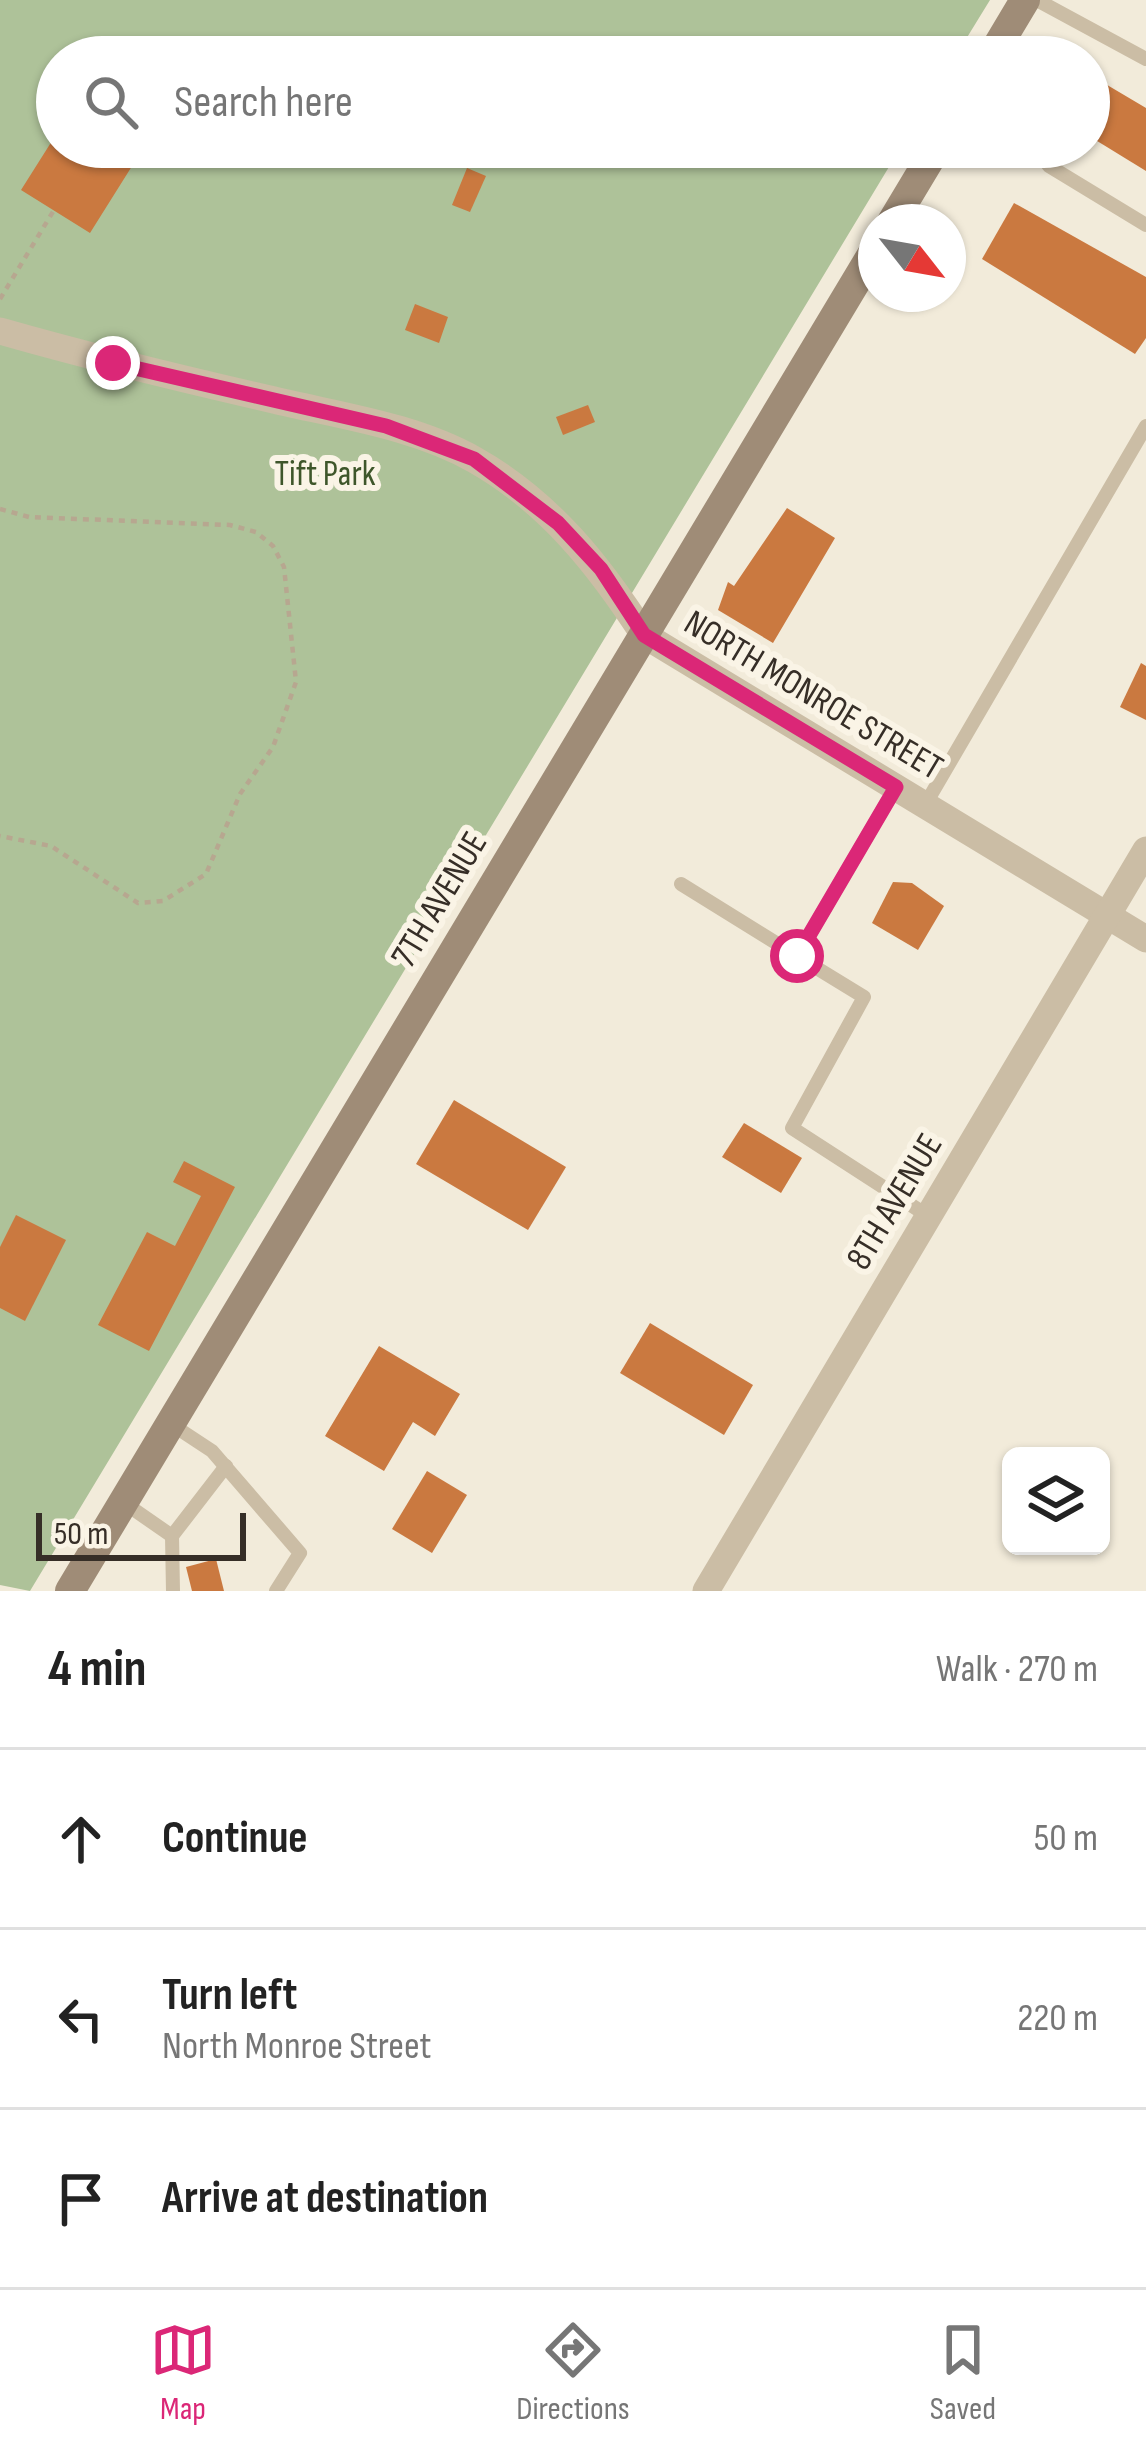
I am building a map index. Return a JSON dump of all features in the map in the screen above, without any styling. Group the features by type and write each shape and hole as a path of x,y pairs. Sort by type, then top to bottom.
{"street":[{"path":"1004,36 1025,0"},
{"path":"903,204 924,168"},
{"name":"7TH AVENUE","path":"70,1591 858,278"},
{"name":"NORTH MONROE STREET","path":"0,331 113,363 386,426 474,459 558,523 601,569 644,635 1146,939"},
{"name":"8TH AVENUE","path":"706,1591 1146,850"}],"lane":[{"path":"1036,0 1103,36"},
{"path":"1110,40 1146,59"},
{"path":"1052,168 1146,225"},
{"path":"924,805 1146,426"},
{"path":"797,956 896,787"},
{"path":"681,884 864,997 792,1127 928,1216"},
{"path":"171,1424 226,1466 300,1553 276,1591"},
{"path":"172,1591 172,1536 226,1466"},
{"path":"123,1502 172,1536"}],"path":[{"path":"0,298 54,210"},
{"path":"0,509 28,517 230,525 256,532 273,546 284,567 296,682 273,748 240,794 206,874 163,902 138,903 51,846 0,836"}],"green space":[{"name":"Tift Park","path":"0,0 990,0 968,36 36,36 36,168 888,168 867,204 858,204 858,218 30,1591 0,1585"}],"building":[{"path":"1110,87 1146,108 1146,171 1110,149"},
{"path":"36,166 131,168 90,233 21,190"},
{"path":"467,168 486,176 470,212 452,205"},
{"path":"1014,203 1146,277 1146,338 1135,354 982,259"},
{"path":"415,304 448,317 439,343 405,330"},
{"path":"588,405 595,422 563,435 556,417"},
{"path":"787,508 835,538 773,643 718,610 728,582 734,586"},
{"path":"1141,663 1146,666 1146,720 1120,707"},
{"path":"893,882 912,883 944,906 918,950 872,923"},
{"path":"454,1100 566,1167 528,1230 416,1164"},
{"path":"744,1123 802,1158 781,1193 722,1157"},
{"path":"184,1161 235,1187 149,1351 98,1325 147,1232 175,1246 201,1196 173,1182"},
{"path":"16,1215 66,1240 25,1321 0,1308 0,1247"},
{"path":"650,1323 753,1385 724,1435 620,1373"},
{"path":"379,1346 460,1394 435,1436 413,1422 384,1471 325,1436"},
{"path":"427,1471 467,1495 432,1553 392,1529"},
{"path":"216,1559 224,1591 192,1591 186,1567"}],"route":[{"path":"113,363 386,426 474,459 517,487 558,523 601,569 644,635 896,787 797,956"}]}
